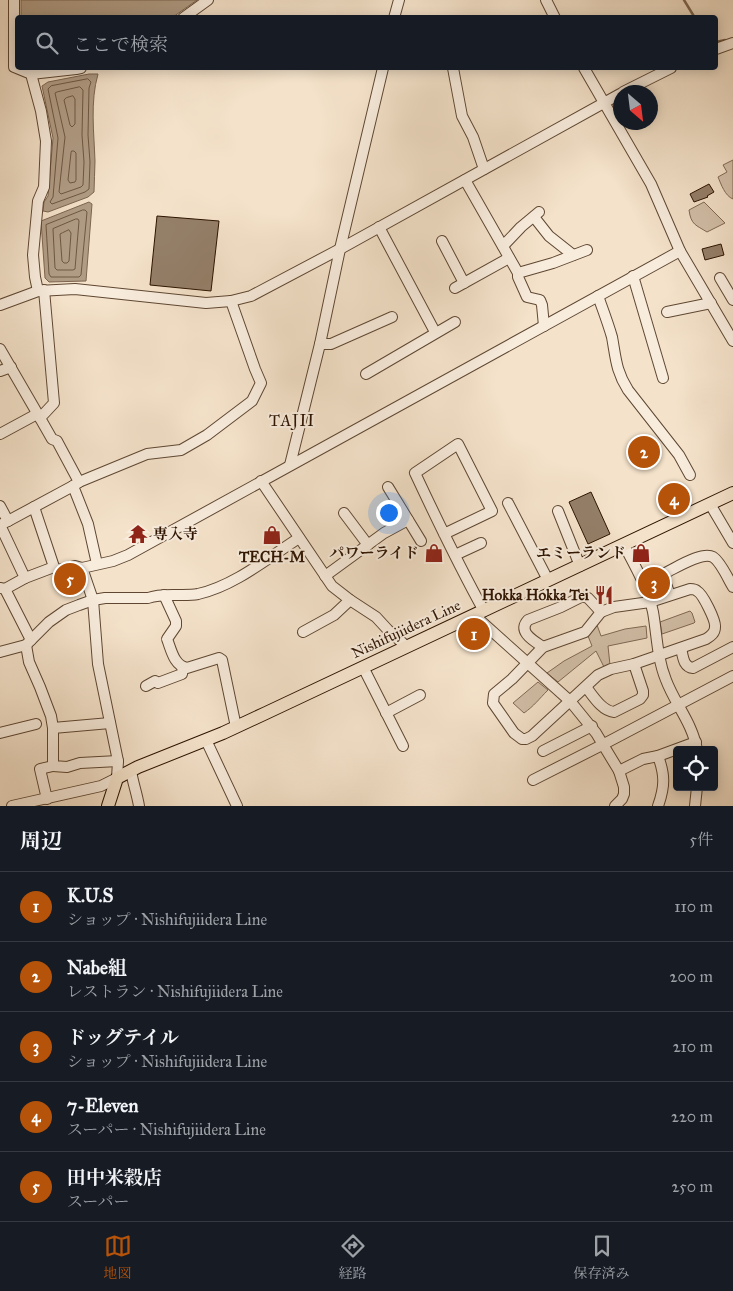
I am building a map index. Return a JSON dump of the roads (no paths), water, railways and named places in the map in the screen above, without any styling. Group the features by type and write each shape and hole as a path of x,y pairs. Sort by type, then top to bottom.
{"main road":[{"name":"Nishifujiidera Line","path":"118,778 138,766 236,727 733,494"},
{"path":"108,806 118,778"}],"street":[{"path":"14,0 15,67"},
{"path":"187,15 208,0"},
{"path":"395,15 399,0"},
{"path":"546,0 554,15"},
{"path":"718,48 733,43"},
{"path":"21,70 31,74 67,70"},
{"path":"290,464 320,344 340,249 383,70"},
{"path":"453,70 462,116 473,137 484,169"},
{"path":"585,70 669,214 680,251 733,341"},
{"path":"638,85 667,70"},
{"path":"0,434 39,416 54,404 41,290 35,277 33,255 38,200 44,187 46,141 42,111 31,74"},
{"path":"0,305 41,290 75,289 206,303 231,301 251,296 340,249 613,98"},
{"path":"465,180 518,273 527,297 540,300 544,326"},
{"path":"503,246 536,214 549,236 573,255"},
{"path":"379,227 435,332"},
{"path":"442,241 465,285 509,258"},
{"path":"518,273 553,263 587,250"},
{"path":"34,507 54,567 58,570 74,566 82,568 113,561 128,555 290,464 680,251"},
{"path":"633,276 662,378"},
{"path":"720,278 732,295"},
{"path":"598,296 612,338 620,379 679,455 690,475"},
{"path":"25,578 0,525 76,484 147,454 181,450 207,435 252,401 261,383 254,369 231,301"},
{"path":"667,312 711,303"},
{"path":"320,344 331,344 392,317"},
{"path":"366,374 455,322"},
{"path":"0,348 52,439 58,441 76,484 97,564"},
{"path":"0,371 11,367"},
{"path":"444,534 492,511 458,444 415,473 444,534 466,578 479,613 528,663 570,701 592,726 604,744 619,771 624,787 622,799 615,806"},
{"path":"261,481 332,586 376,617 406,646"},
{"path":"388,487 421,542"},
{"path":"508,503 548,580"},
{"path":"710,504 733,543"},
{"path":"0,506 8,520"},
{"path":"558,511 580,566"},
{"path":"344,513 368,544"},
{"path":"325,576 384,533 408,520"},
{"path":"0,652 28,642 48,622 66,610 93,600 196,594 213,589 239,577 299,538"},
{"path":"455,555 481,542"},
{"path":"624,545 647,592 653,612 660,664 666,681 691,730 696,746"},
{"path":"670,595 663,579 665,573 698,557 705,556 713,557 733,587"},
{"path":"53,766 53,728 51,716 29,662 28,642 3,588 54,567"},
{"path":"12,806 101,786 118,778 118,761 98,664 93,600 82,568"},
{"path":"690,588 696,589 701,594 716,623 713,633 706,639 634,664 608,670 598,675 532,736 522,739 514,733 493,703 494,694 512,679 543,647 584,632 601,612 650,602 690,588"},
{"path":"164,595 176,621 176,626 166,638 177,662 183,668"},
{"path":"543,647 525,632 525,623 528,620 555,610 581,597 588,598 601,612"},
{"path":"303,632 334,615 350,600"},
{"path":"681,648 686,665 689,668 693,668 733,647"},
{"path":"183,668 219,658 222,660 236,727"},
{"path":"586,687 604,708 614,712 640,699 643,695 634,664"},
{"path":"363,667 403,746"},
{"path":"146,686 155,681 158,683 182,674 183,668"},
{"path":"533,780 733,676"},
{"path":"386,713 420,695"},
{"path":"53,728 110,723"},
{"path":"0,733 36,724"},
{"path":"542,751 592,726"},
{"path":"206,740 237,806"},
{"path":"619,771 643,759 673,752"},
{"path":"658,756 664,778 658,806"},
{"path":"47,799 40,769 53,766 67,767 80,763 118,761"},
{"path":"130,771 139,806"},
{"path":"695,806 697,791"}],"water":[{"path":"21,0 197,0 176,15 21,15"},
{"path":"98,74 93,106 94,192 88,197 48,212 43,211 44,202 48,196 53,138 42,86 48,82"},
{"path":"89,202 92,204 86,281 49,282 45,278 41,221"}],"waterway":[{"path":"684,0 693,15"},
{"path":"718,42 725,40"}],"place":[{"name":"Nabe組","path":"644,452"},
{"name":"7-Eleven","path":"674,499"},
{"name":"専入寺","path":"138,534"},
{"name":"TECH-M","path":"272,535"},
{"name":"パワーライド","path":"434,553"},
{"name":"エミーランド","path":"641,553"},
{"name":"田中米穀店","path":"70,579"},
{"name":"ドッグテイル","path":"654,583"},
{"name":"Hokka Hokka Tei","path":"604,595"},
{"name":"K.U.S","path":"474,634"}],"district":[{"name":"TAJII","path":"292,420"}]}
